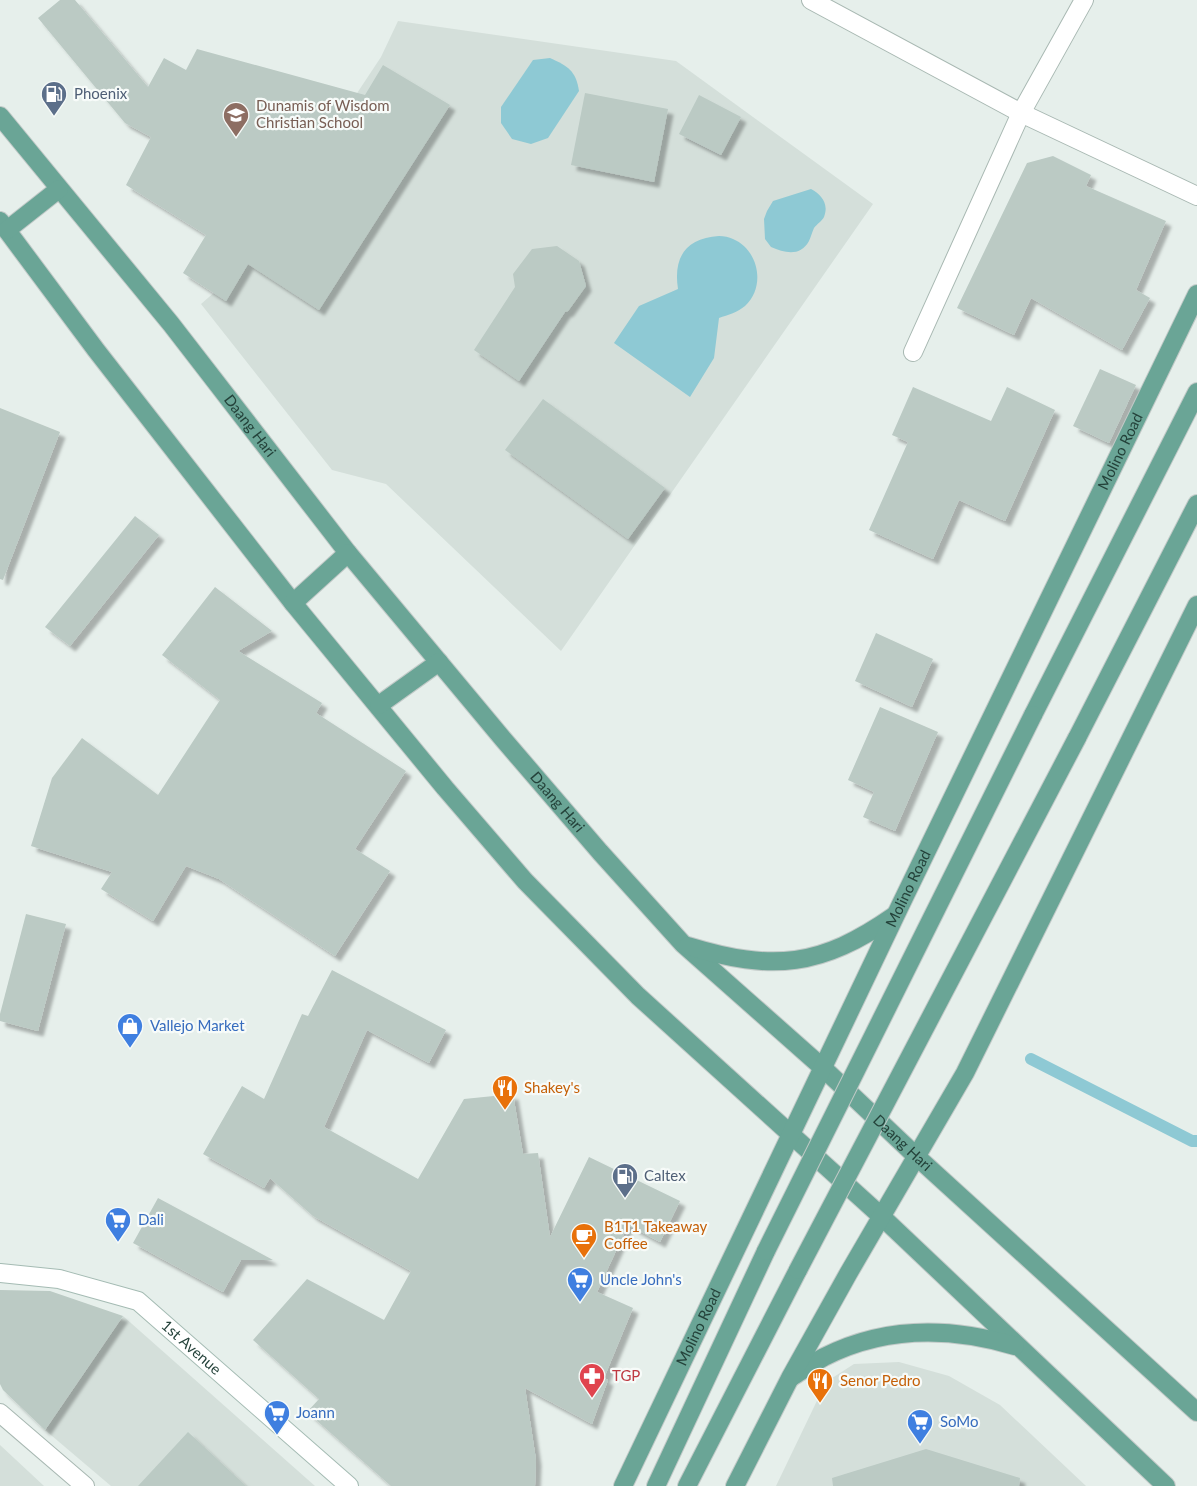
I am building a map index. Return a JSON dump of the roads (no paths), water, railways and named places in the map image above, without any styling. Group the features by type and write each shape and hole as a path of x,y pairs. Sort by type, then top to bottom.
{"main road":[{"name":"Daang Hari","path":"0,116 171,324 348,553 585,835 683,944 823,1068 917,1157 1197,1412"},
{"path":"59,189 3,226 96,350 293,603 445,788 525,881 638,996 882,1216 1166,1486"},
{"name":"Molino Road","path":"623,1486 854,1001 1197,294"},
{"name":"Molino Road","path":"657,1486 771,1240 1197,392"},
{"path":"687,1486 1197,504"},
{"path":"293,603 348,553"},
{"path":"735,1486 790,1378 971,1062 1197,605"},
{"path":"379,705 439,662"},
{"path":"683,944 736,959 761,962 786,961 833,951 853,943 896,915"},
{"path":"790,1378 825,1357 864,1342 905,1333 946,1332 983,1337 1019,1348"}],"street":[{"path":"811,0 1022,113 1197,196"},
{"path":"913,352 1022,113 1084,0"},
{"name":"1st Avenue","path":"0,1273 59,1279 138,1301 349,1486"},
{"path":"0,1413 85,1486"}],"water":[{"path":"550,58 570,70 576,79 579,91 548,138 531,144 512,139 501,123 501,107 533,60"},
{"path":"811,189 821,197 826,208 824,217 814,228 809,241 797,252 787,252 771,247 765,239 764,219 773,201"},
{"path":"719,236 733,239 749,251 757,270 756,289 745,306 719,318 714,358 690,397 614,343 639,306 678,289 678,268 684,251 698,241"}],"waterway":[{"path":"1031,1059 1192,1141 1197,1141"}],"place":[{"name":"Phoenix","path":"54,117"},
{"name":"Dunamis of Wisdom Christian School","path":"236,138"},
{"name":"Vallejo Market","path":"130,1049"},
{"name":"Shakey's","path":"505,1111"},
{"name":"Caltex","path":"625,1199"},
{"name":"Dali","path":"118,1243"},
{"name":"B1T1 Takeaway Coffee","path":"584,1259"},
{"name":"Uncle John's","path":"580,1303"},
{"name":"TGP","path":"592,1399"},
{"name":"Senor Pedro","path":"820,1404"},
{"name":"Joann","path":"277,1436"},
{"name":"SoMo","path":"920,1445"}]}
